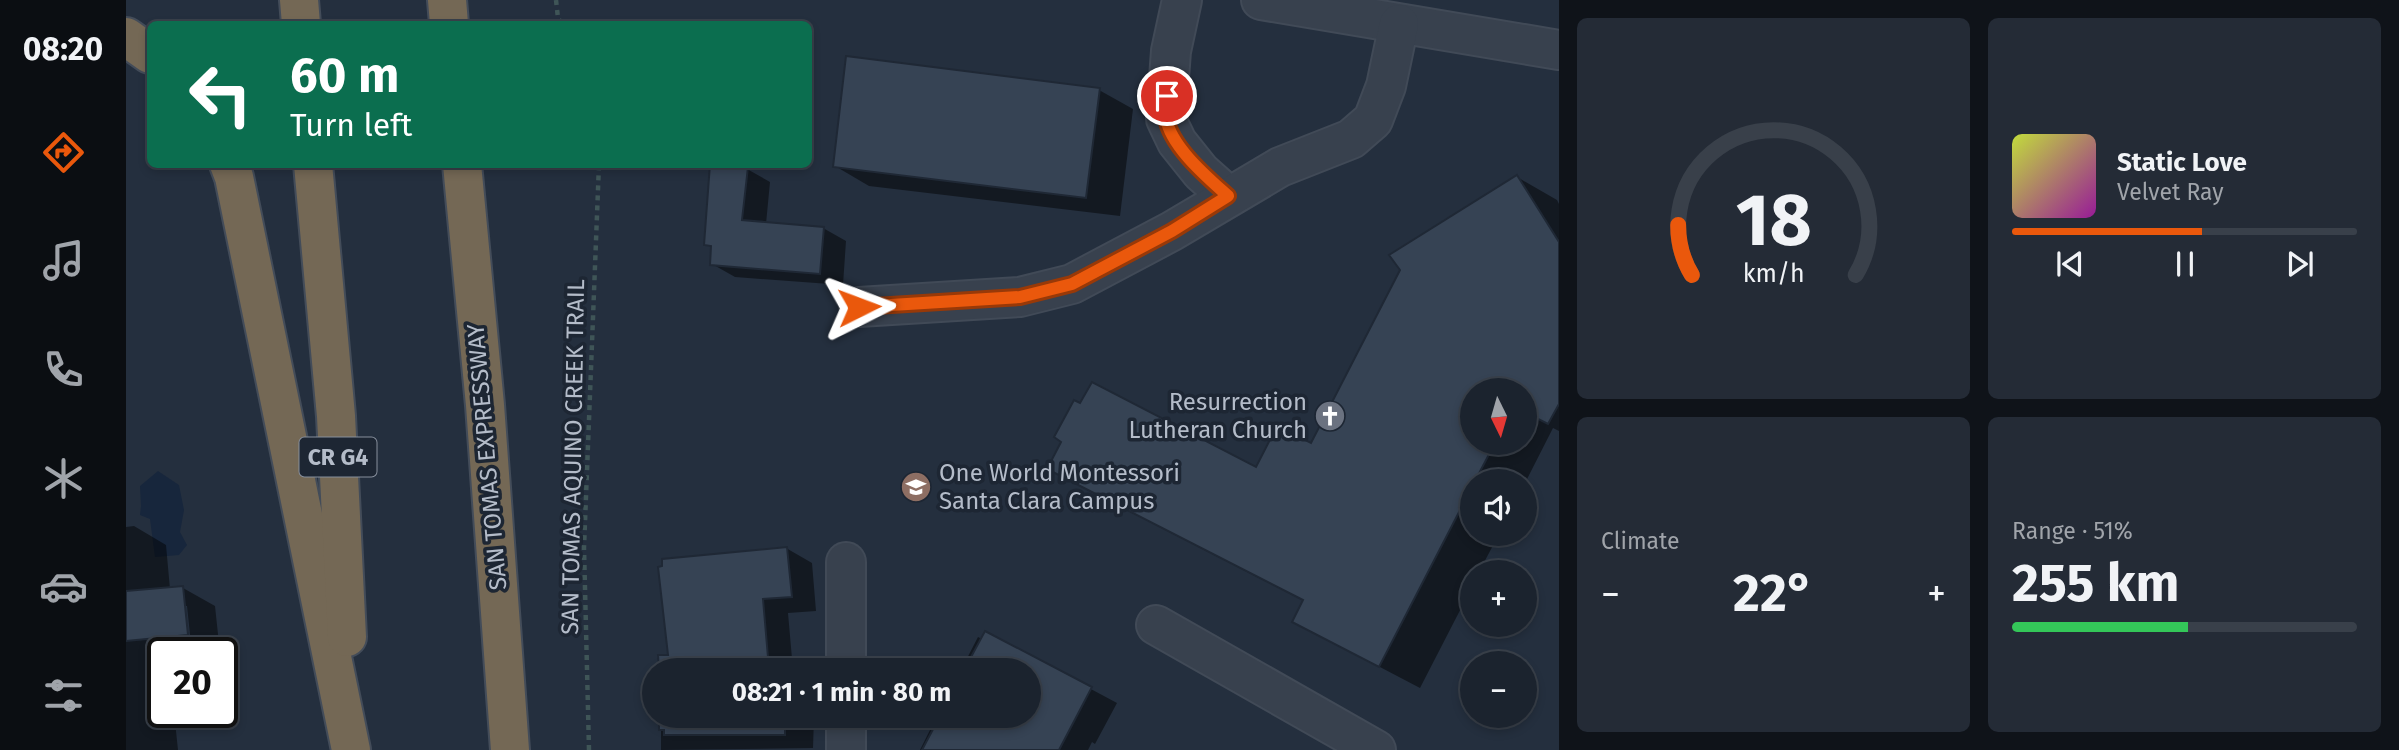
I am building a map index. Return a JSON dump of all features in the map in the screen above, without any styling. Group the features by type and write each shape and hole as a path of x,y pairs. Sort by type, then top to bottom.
{"highway":[{"path":"299,0 301,21"},
{"path":"447,0 449,21"},
{"path":"126,37 147,52"},
{"path":"231,168 352,750"},
{"name":"CR G4","path":"313,168 336,416 352,750"},
{"name":"SAN TOMAS EXPRESSWAY","path":"462,168 485,405 510,750"}],"street":[{"path":"1182,0 1171,51 1166,119 1177,142 1201,172 1228,196"},
{"path":"1261,0 1559,50"},
{"path":"859,307 1020,297 1072,284 1172,231 1280,167 1352,139 1373,120 1386,86 1399,24"},
{"path":"846,562 846,658"},
{"path":"1156,625 1376,750"},
{"path":"846,728 846,750"}],"path":[{"path":"556,0 560,21"},
{"name":"SAN TOMAS AQUINO CREEK TRAIL","path":"589,750 584,548 599,168"}],"water":[{"path":"158,471 179,485 184,510 180,532 187,545 179,555 155,557 150,519 140,515 140,486"}],"building":[{"path":"846,56 1100,88 1086,198 833,167"},
{"path":"710,168 748,168 742,220 824,227 820,274 710,265 711,246 704,245"},
{"path":"1517,175 1559,242 1559,404 1548,424 1537,418 1537,378 1460,378 1460,455 1489,455 1481,469 1460,469 1460,510 1379,667 1292,622 1303,600 1047,469 1061,442 1054,437 1074,400 1080,403 1092,382 1256,467 1277,426 1311,443 1400,270 1389,255"},
{"path":"787,547 792,597 763,599 768,658 658,658 658,655 668,655 658,567 662,566 662,559"},
{"path":"183,586 188,635 126,641 126,591"},
{"path":"985,631 1037,658 970,658"},
{"path":"1041,660 1092,687 1059,750 922,750 934,728 1041,728"},
{"path":"785,728 785,735 664,735 664,730 659,730"}],"place":[{"name":"Resurrection Lutheran Church","path":"1330,416"},
{"name":"One World Montessori Santa Clara Campus","path":"916,487"}],"route":[{"path":"859,307 1020,297 1072,284 1172,231 1228,196 1201,172 1177,142 1166,119 1167,96"}]}
